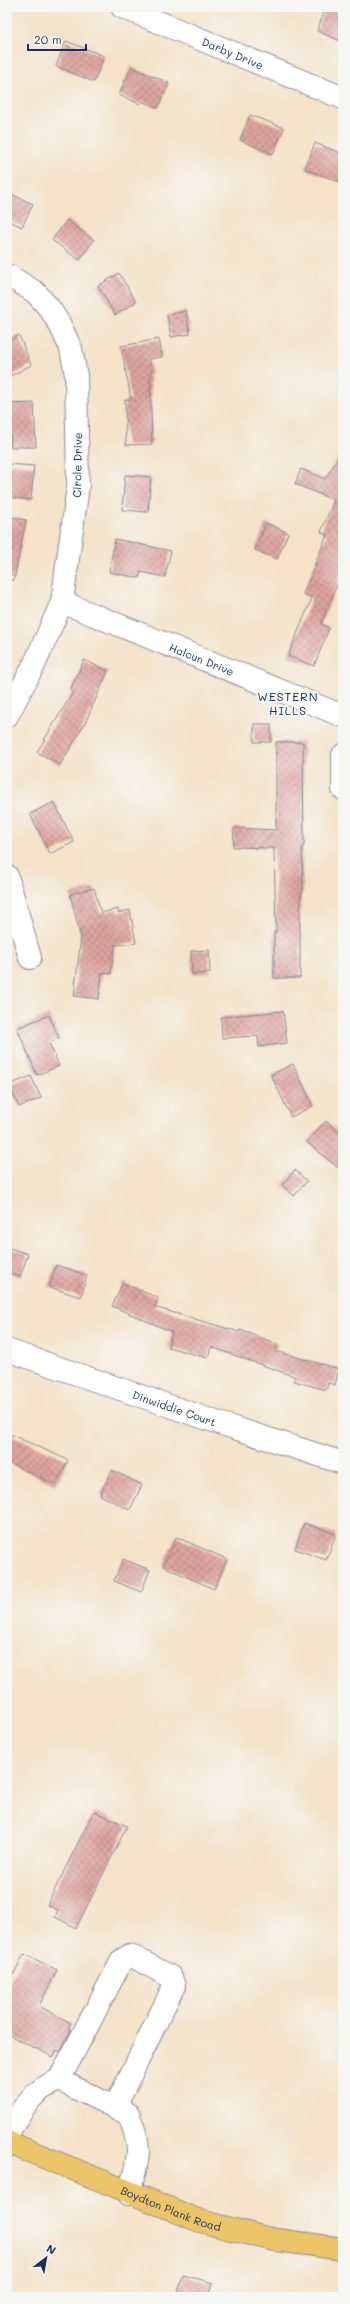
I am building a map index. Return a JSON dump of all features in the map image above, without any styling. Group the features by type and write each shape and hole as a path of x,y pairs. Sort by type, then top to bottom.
{"main road":[{"name":"Boydton Plank Road","path":"7,2142 129,2194 200,2221 270,2239 343,2250"}],"street":[{"name":"Darby Drive","path":"122,7 343,98"},
{"name":"Circle Drive","path":"7,275 35,292 50,309 60,325 71,349 76,375 78,486 62,602 34,665 7,716"},
{"name":"Halcun Drive","path":"62,602 343,716"},
{"path":"343,755 343,789"},
{"path":"7,876 30,958"},
{"name":"Dinwiddie Court","path":"7,1350 219,1423 343,1463"},
{"path":"7,2134 29,2098 46,2085 59,2080 122,1960 130,1955 171,1977 174,1986 114,2107"},
{"path":"59,2080 128,2114 138,2135 139,2156 129,2194"}],"building":[{"path":"326,7 343,13 343,42 317,31"},
{"path":"66,41 104,56 94,82 56,66"},
{"path":"131,67 169,83 158,108 141,101 140,104 119,95"},
{"path":"250,115 284,128 273,154 240,140"},
{"path":"315,143 343,154 343,183 305,169"},
{"path":"7,192 33,204 22,227 7,220"},
{"path":"67,220 94,240 79,260 52,240"},
{"path":"119,273 136,302 115,315 98,286"},
{"path":"186,311 190,334 171,337 167,315"},
{"path":"19,335 31,365 7,378 7,342"},
{"path":"159,339 162,357 149,359 152,374 150,375 152,444 126,445 125,400 131,399 121,346"},
{"path":"34,403 36,447 10,447 11,436 8,436 7,404"},
{"path":"343,450 343,570 321,624 329,628 314,666 288,656 312,598 303,594 327,535 321,532 334,500 295,484 301,469 325,479"},
{"path":"8,464 34,466 31,500 7,497"},
{"path":"125,475 151,477 148,512 122,510"},
{"path":"7,516 26,520 14,580 7,580"},
{"path":"266,523 288,533 277,559 255,550"},
{"path":"115,539 171,551 165,577 141,572 139,578 109,572"},
{"path":"84,660 108,671 85,723 60,765 37,752 73,692 70,691"},
{"path":"254,724 271,724 271,742 254,742"},
{"path":"276,742 303,742 304,846 302,847 303,893 301,893 300,914 300,978 274,978 274,932 276,932 274,848 233,847 234,828 276,830"},
{"path":"54,802 74,842 50,854 30,814"},
{"path":"94,888 101,913 118,909 118,913 130,910 136,943 115,945 111,974 102,973 99,999 74,996 81,937 70,894"},
{"path":"209,950 210,973 192,974 191,951"},
{"path":"283,1011 287,1043 259,1047 258,1036 222,1038 221,1017"},
{"path":"49,1015 59,1038 49,1043 59,1066 37,1075 17,1028"},
{"path":"293,1064 313,1106 291,1117 271,1075"},
{"path":"31,1076 41,1098 19,1107 9,1085"},
{"path":"326,1121 343,1136 343,1172 307,1142"},
{"path":"295,1170 307,1181 294,1196 282,1185"},
{"path":"7,1247 28,1254 20,1277 7,1272"},
{"path":"56,1265 87,1275 81,1297 49,1287"},
{"path":"123,1283 158,1298 154,1307 239,1332 240,1330 278,1344 275,1351 339,1369 335,1385 328,1383 326,1390 294,1381 296,1377 211,1347 208,1358 168,1347 172,1332 112,1306"},
{"path":"7,1433 68,1460 56,1485 7,1462"},
{"path":"112,1470 142,1485 130,1510 100,1495"},
{"path":"304,1523 336,1534 326,1560 295,1549"},
{"path":"176,1537 227,1559 214,1589 163,1566"},
{"path":"123,1559 150,1570 141,1592 114,1581"},
{"path":"94,1811 127,1826 76,1928 55,1917 58,1910 47,1905"},
{"path":"24,1954 57,1970 39,2006 71,2023 68,2029 71,2030 60,2052 57,2050 53,2057 7,2034 7,1987"},
{"path":"183,2275 213,2283 209,2297 183,2297 183,2294 178,2293"}],"district":[{"name":"WESTERN HILLS","path":"288,703"}]}
